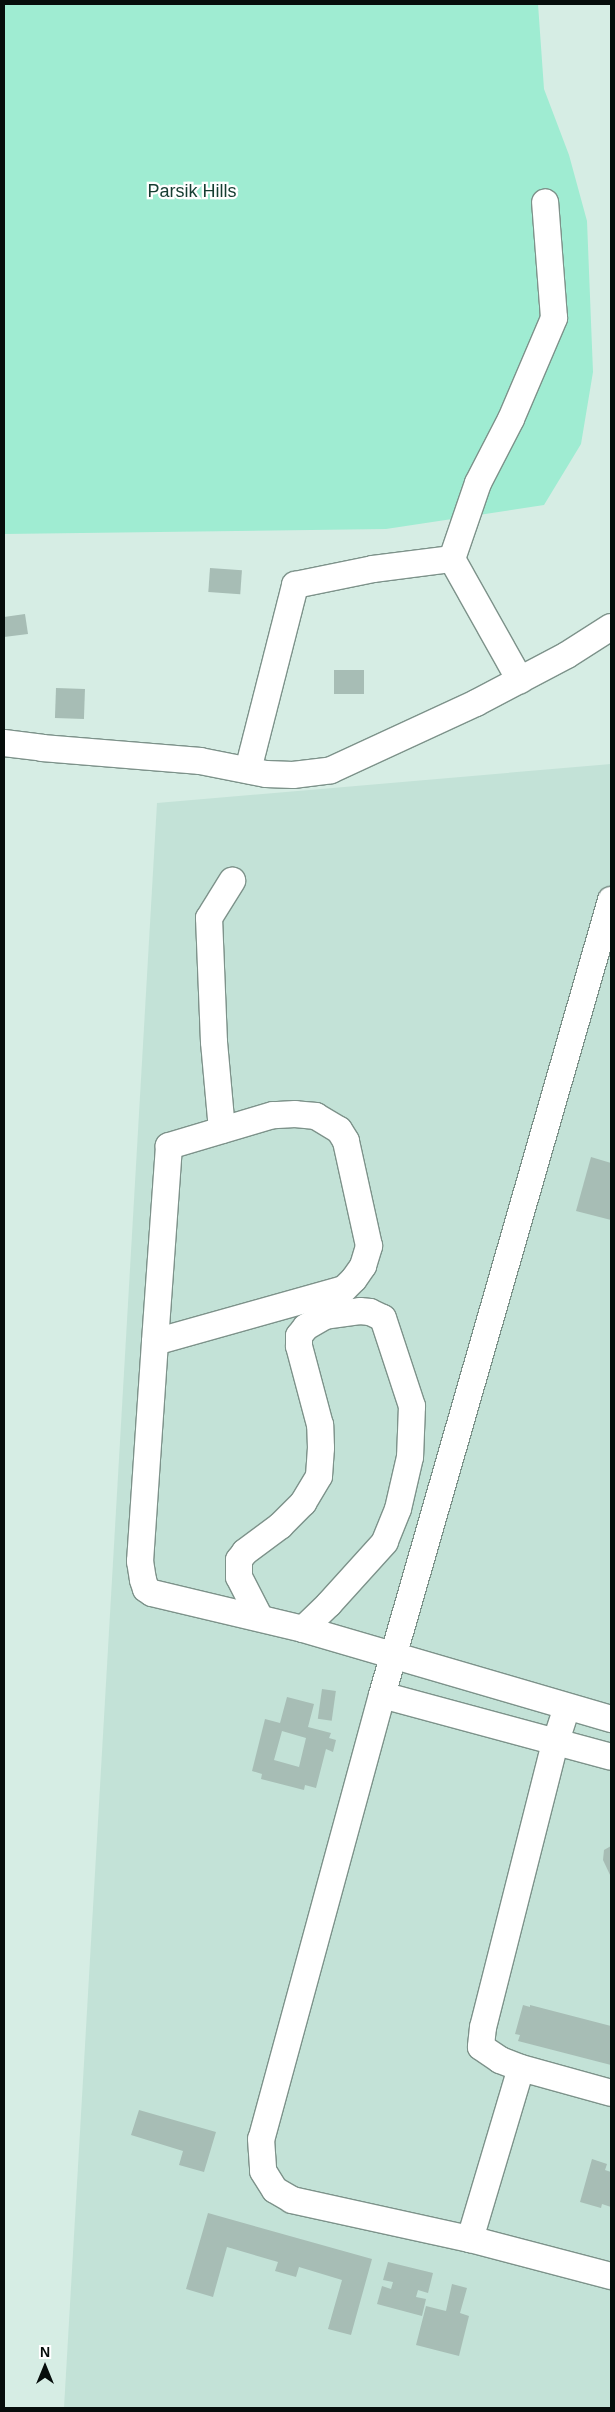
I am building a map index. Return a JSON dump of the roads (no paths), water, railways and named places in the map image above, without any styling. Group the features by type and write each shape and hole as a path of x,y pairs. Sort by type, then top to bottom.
{"street":[{"path":"520,680 452,559 478,483 511,419 554,318 544,202"},
{"path":"248,770 295,585 373,568 452,559"},
{"path":"4,742 42,748 200,761 266,774 294,775 330,770 476,703 567,655 611,627"},
{"path":"222,1130 214,1042 209,918 232,881"},
{"path":"611,900 382,1695 261,2139 263,2171 275,2190 292,2200 470,2240 611,2276"},
{"path":"155,1342 344,1289 354,1279 365,1260 369,1246 346,1140 339,1130 316,1116 295,1114 273,1115 168,1146 140,1561 142,1580 146,1589 152,1593 303,1629 611,1719"},
{"path":"260,1618 240,1577 239,1560 245,1552 280,1526 303,1503 319,1476 322,1448 320,1424 299,1346 299,1336 306,1327 325,1316 360,1311 370,1312 383,1318 412,1406 410,1457 398,1509 385,1542 329,1604 303,1629"},
{"path":"382,1695 611,1757"},
{"path":"567,1707 555,1743 482,2033 481,2047 487,2052 521,2068 611,2093"},
{"path":"470,2240 521,2068"}],"park label":[{"name":"Parsik Hills","path":"192,191"}]}
